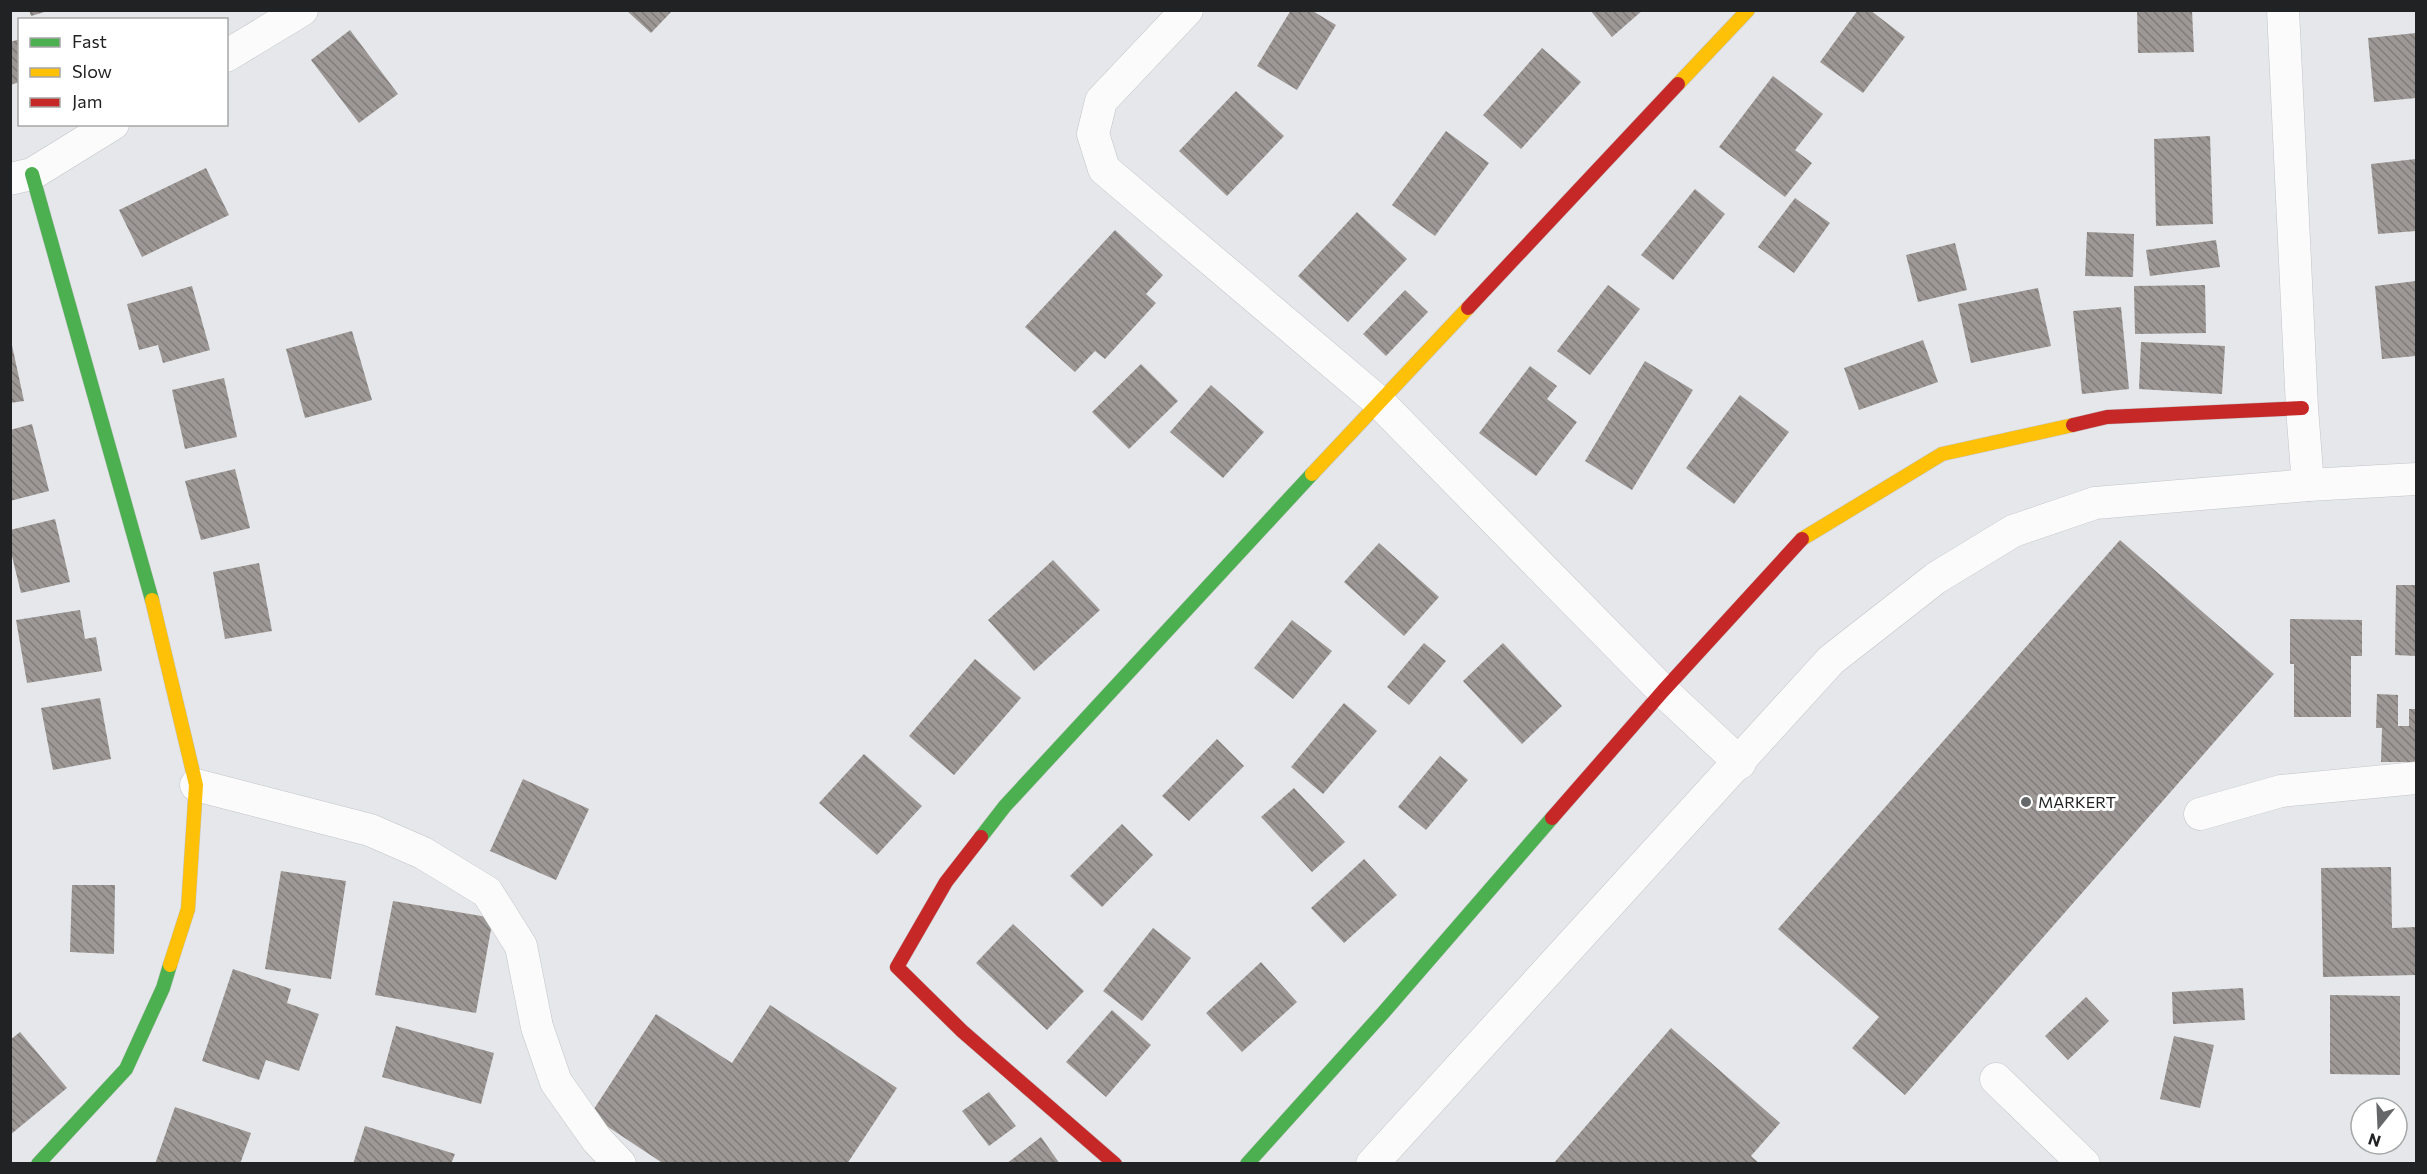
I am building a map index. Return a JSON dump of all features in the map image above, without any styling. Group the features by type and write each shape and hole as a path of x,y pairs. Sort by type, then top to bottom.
{"street":[{"path":"228,55 302,10"},
{"path":"1187,10 1101,100 1093,134 1104,169 1379,402 1663,691 1740,763"},
{"path":"1115,1164 962,1031 897,967 946,882 1005,806 1379,402 1748,10"},
{"path":"2283,10 2302,408 2308,485"},
{"path":"38,1164 126,1069 163,988 188,909 196,785 145,569 21,176 109,126"},
{"path":"1247,1164 1383,1013 1663,691 1802,539 1942,454 2107,417 2302,408"},
{"path":"1372,1164 1740,763 1831,660 1935,578 2013,531 2095,503 2308,485 2416,479"},
{"path":"2200,814 2281,791 2416,778"},
{"path":"196,785 370,830 423,853 487,892 521,946 537,1027 556,1082 597,1140 620,1164"},
{"path":"1996,1080 2084,1164"}],"building":[{"path":"29,10 48,10 48,11 31,16"},
{"path":"626,10 673,10 651,33"},
{"path":"1291,10 1311,10 1336,25 1297,90 1257,66"},
{"path":"1590,10 1643,10 1612,37"},
{"path":"1858,10 1870,10 1905,37 1863,93 1820,62"},
{"path":"2137,10 2192,10 2194,52 2138,53"},
{"path":"350,30 398,94 359,123 311,60"},
{"path":"2416,33 2416,98 2374,102 2368,38"},
{"path":"18,40 18,83 10,85 10,42"},
{"path":"1542,48 1581,82 1521,149 1483,115"},
{"path":"1773,76 1823,114 1795,150 1812,163 1785,197 1719,147"},
{"path":"1236,91 1284,136 1227,196 1179,151"},
{"path":"1446,131 1489,163 1435,236 1392,205"},
{"path":"2210,136 2213,224 2156,226 2154,139"},
{"path":"2416,159 2416,231 2378,234 2371,164"},
{"path":"206,168 229,215 142,257 119,210"},
{"path":"1695,189 1725,214 1673,280 1641,255"},
{"path":"1795,198 1830,223 1794,273 1758,247"},
{"path":"1357,212 1407,259 1348,322 1298,276"},
{"path":"1115,230 1163,275 1146,294 1156,303 1105,359 1095,351 1075,372 1025,327"},
{"path":"2087,232 2134,234 2133,277 2085,276"},
{"path":"2216,240 2220,267 2150,276 2146,250"},
{"path":"1955,243 1967,290 1918,302 1906,255"},
{"path":"2416,281 2416,356 2382,359 2375,286"},
{"path":"1608,285 1640,309 1590,375 1557,351"},
{"path":"2205,285 2206,333 2135,334 2134,286"},
{"path":"192,286 210,350 163,363 158,345 139,350 127,304"},
{"path":"2038,288 2051,346 1971,363 1958,304"},
{"path":"1405,290 1428,312 1386,356 1363,334"},
{"path":"2121,307 2129,389 2082,394 2073,311"},
{"path":"352,331 372,400 305,418 286,349"},
{"path":"10,336 24,401 10,403"},
{"path":"1923,340 1938,382 1859,410 1844,368"},
{"path":"2141,342 2225,346 2222,394 2139,389"},
{"path":"1645,361 1693,390 1632,490 1585,461"},
{"path":"1141,364 1178,401 1129,449 1092,412"},
{"path":"1530,366 1557,386 1547,399 1577,422 1536,476 1479,433"},
{"path":"224,378 237,437 185,449 172,390"},
{"path":"1211,385 1264,432 1223,478 1170,432"},
{"path":"1740,395 1789,432 1734,504 1686,468"},
{"path":"32,424 49,491 10,501 10,430"},
{"path":"235,469 250,528 201,540 185,481"},
{"path":"55,519 70,582 21,593 10,548 10,530"},
{"name":"MARKERT","path":"2120,540 2274,674 1905,1095 1852,1048 1879,1017 1778,929"},
{"path":"1379,543 1439,597 1404,636 1344,582"},
{"path":"1053,560 1100,610 1034,671 988,620"},
{"path":"259,563 272,631 225,639 213,572"},
{"path":"2396,585 2416,585 2416,656 2395,655"},
{"path":"80,610 85,639 96,637 102,671 27,683 16,620"},
{"path":"2290,619 2362,620 2362,656 2351,656 2351,717 2294,717 2294,664 2290,664"},
{"path":"1292,620 1332,651 1293,699 1254,668"},
{"path":"1424,643 1446,661 1409,705 1387,687"},
{"path":"1503,643 1562,706 1522,744 1463,681"},
{"path":"975,659 1021,698 954,775 909,736"},
{"path":"2377,694 2398,695 2398,726 2409,726 2409,709 2416,709 2416,762 2381,762 2382,728 2376,728"},
{"path":"100,698 111,759 53,770 41,708"},
{"path":"1344,703 1377,731 1323,794 1291,767"},
{"path":"1217,739 1244,766 1189,821 1162,796"},
{"path":"864,754 922,806 877,855 819,803"},
{"path":"1440,756 1468,780 1426,830 1398,807"},
{"path":"523,779 589,809 556,880 490,851"},
{"path":"1294,788 1345,842 1312,872 1261,817"},
{"path":"1122,824 1153,855 1102,907 1070,876"},
{"path":"1364,859 1397,895 1344,943 1311,908"},
{"path":"2391,867 2392,928 2416,927 2416,975 2323,977 2321,868"},
{"path":"281,871 346,881 331,979 265,969"},
{"path":"72,885 115,885 114,954 70,952"},
{"path":"393,901 493,918 476,1013 375,995"},
{"path":"1013,924 1084,991 1047,1030 976,963"},
{"path":"1153,928 1191,958 1142,1021 1103,991"},
{"path":"1261,962 1297,1002 1242,1052 1206,1013"},
{"path":"233,969 291,989 287,1003 319,1014 299,1071 266,1060 259,1080 202,1061"},
{"path":"2243,988 2245,1020 2173,1024 2172,992"},
{"path":"2330,995 2400,996 2400,1075 2330,1074"},
{"path":"2086,997 2109,1021 2068,1060 2045,1036"},
{"path":"770,1005 897,1088 847,1164 664,1164 590,1115 656,1014 732,1063"},
{"path":"1112,1010 1151,1045 1106,1097 1066,1062"},
{"path":"396,1026 494,1053 481,1104 382,1077"},
{"path":"1671,1028 1780,1123 1751,1156 1760,1164 1553,1164"},
{"path":"20,1032 67,1088 10,1135 10,1040"},
{"path":"2174,1036 2214,1045 2200,1108 2160,1099"},
{"path":"989,1092 1016,1126 989,1146 962,1111"},
{"path":"175,1107 251,1133 240,1164 155,1164"},
{"path":"365,1126 455,1154 451,1164 353,1164"},
{"path":"1041,1137 1060,1164 1006,1164"}],"traffic: fast":[{"path":"32,174 152,600"},
{"path":"981,837 1005,806 1312,474"},
{"path":"1247,1164 1383,1013 1552,818"},
{"path":"38,1164 126,1069 163,988 170,965"}],"traffic: slow":[{"path":"1678,84 1748,10"},
{"path":"1312,474 1468,308"},
{"path":"1802,539 1942,454 2073,425"},
{"path":"152,600 196,785 188,909 170,965"}],"traffic: jam":[{"path":"1468,308 1678,84"},
{"path":"2073,425 2107,417 2302,408"},
{"path":"1552,818 1663,691 1802,539"},
{"path":"981,837 946,882 897,967 962,1031 1115,1164"}],"place":[{"name":"MARKERT","path":"2026,802"}]}
